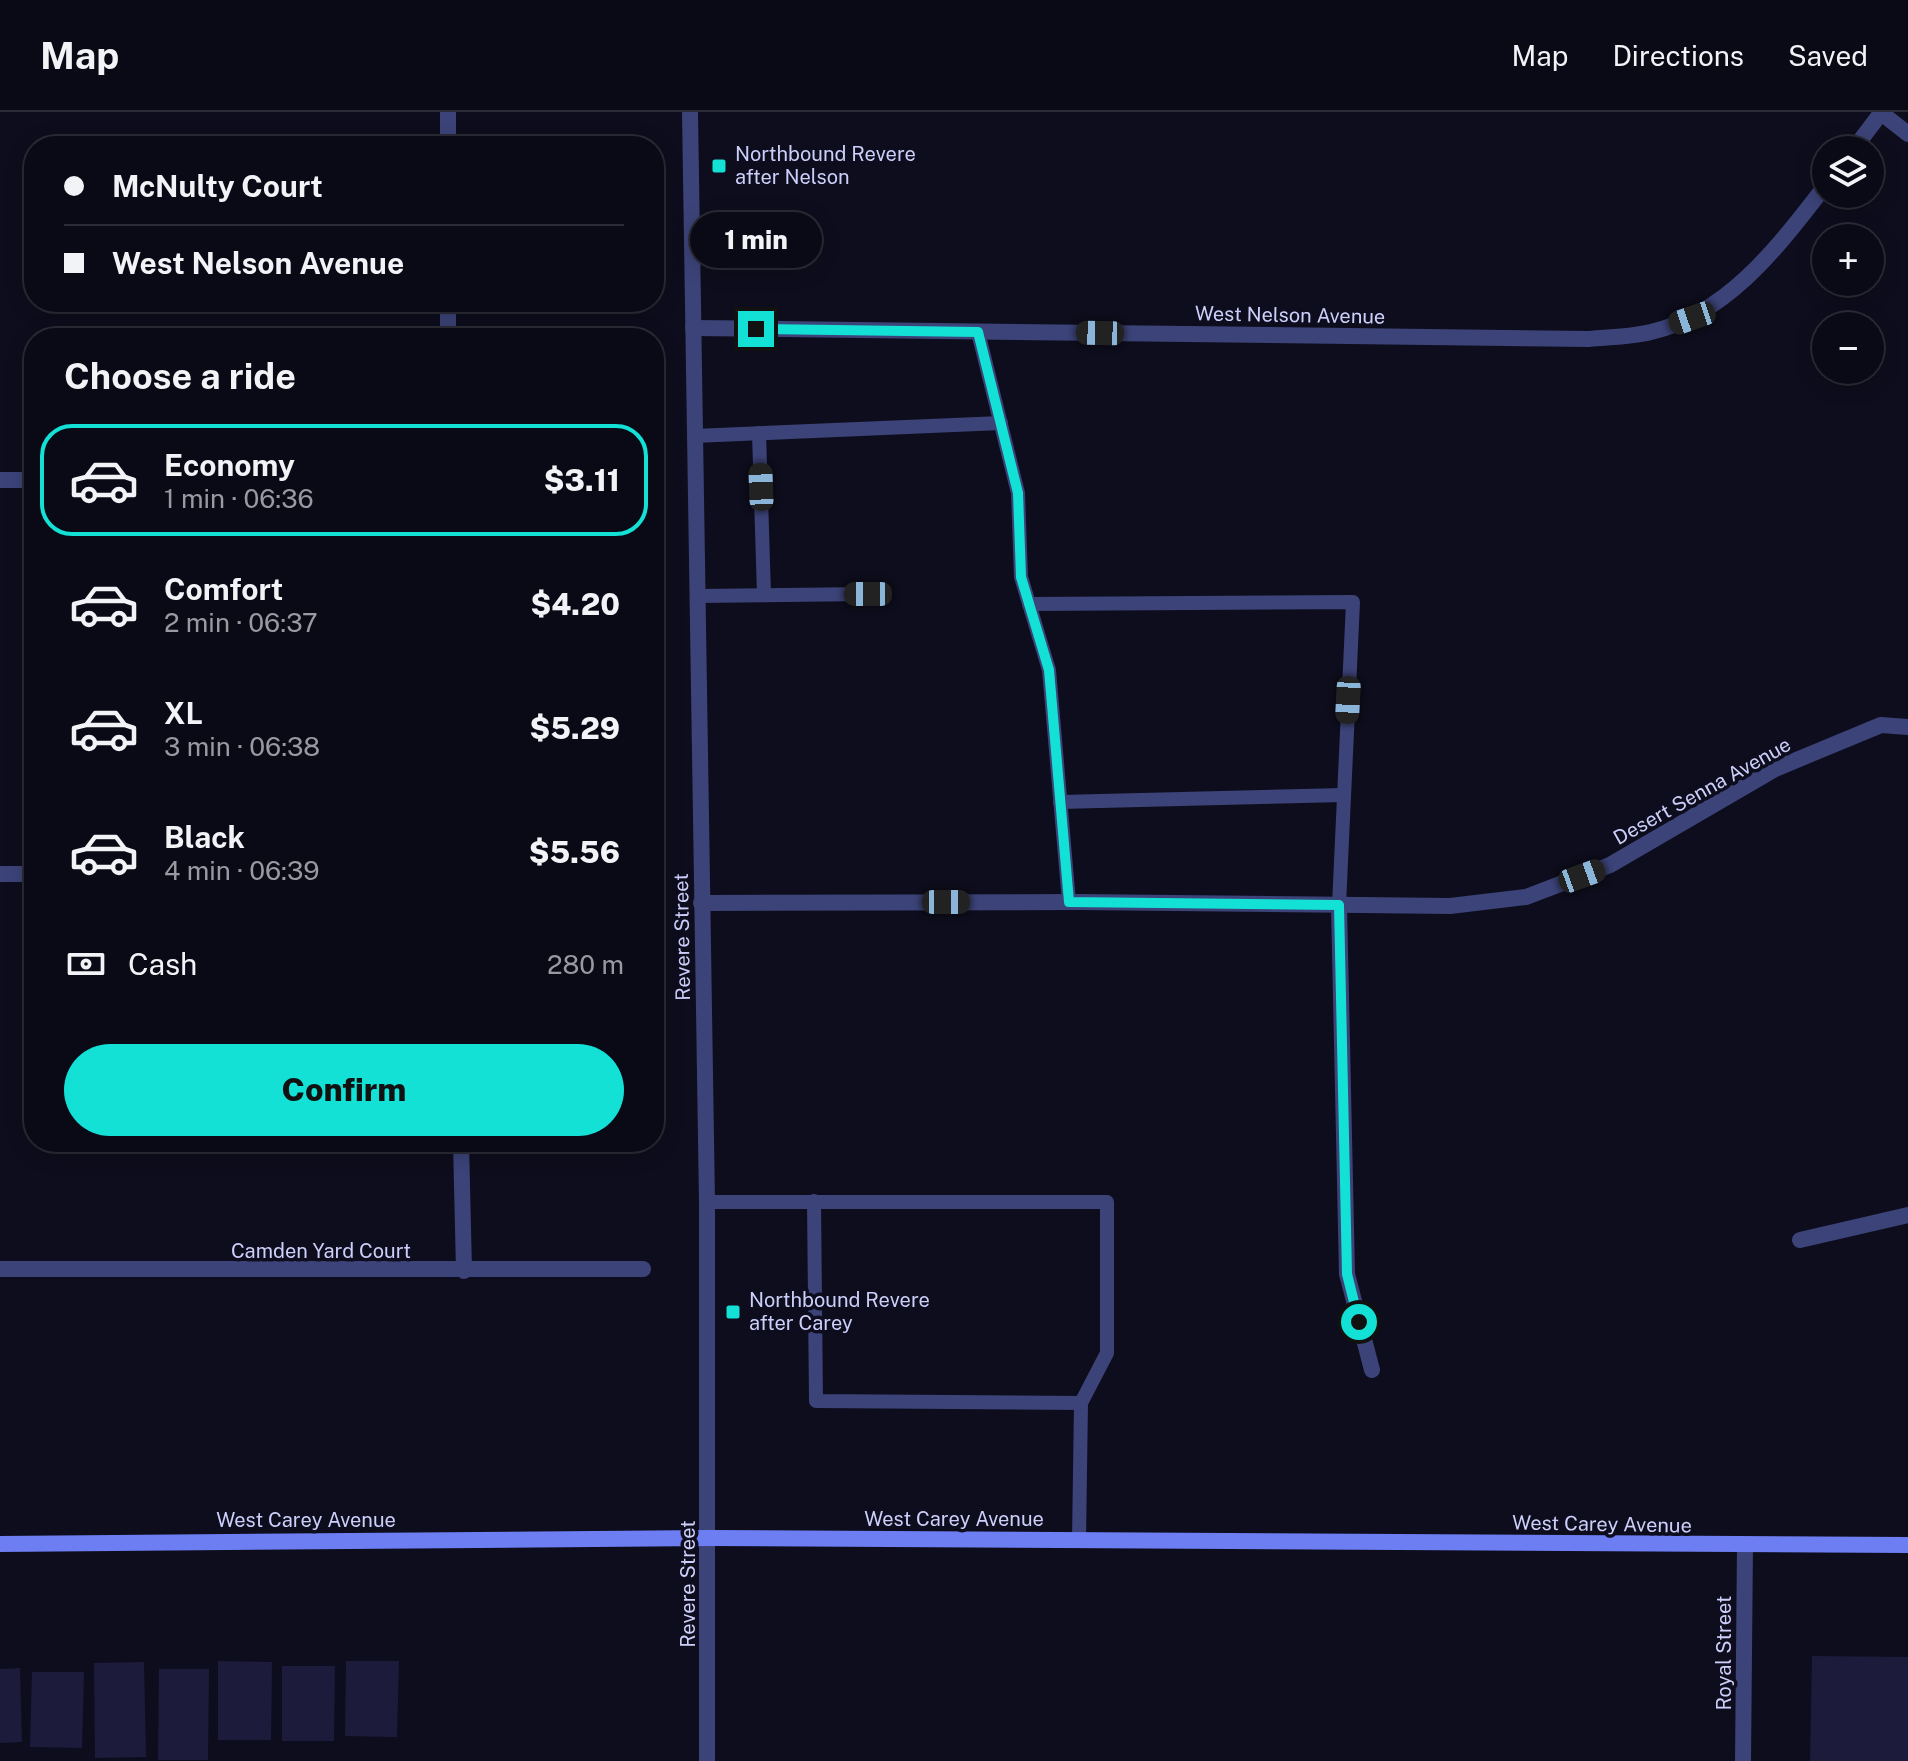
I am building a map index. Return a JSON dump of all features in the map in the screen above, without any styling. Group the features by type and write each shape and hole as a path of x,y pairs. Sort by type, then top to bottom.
{"main road":[{"name":"West Carey Avenue","path":"0,1544 709,1538 1908,1545"}],"street":[{"path":"448,112 448,136"},
{"name":"Revere Street","path":"690,112 707,1202 707,1761"},
{"path":"1863,136 1881,112 1908,134"},
{"name":"West Nelson Avenue","path":"693,328 1589,339 1650,332 1692,318 1767,262 1812,203"},
{"path":"0,480 24,480"},
{"name":"Desert Senna Avenue","path":"701,903 1069,902 1450,906 1526,897 1610,865 1775,769 1881,725 1908,727"},
{"path":"0,874 24,874"},
{"path":"1339,905 1347,1274 1372,1370"},
{"path":"461,1152 464,1271"},
{"path":"1800,1240 1908,1215"},
{"name":"Camden Yard Court","path":"0,1269 643,1269"},
{"name":"Royal Street","path":"1743,1761 1745,1545"}],"lane":[{"path":"978,332 1018,493 1021,577 1049,670 1069,902"},
{"path":"694,436 1001,423"},
{"path":"759,433 764,594"},
{"path":"697,596 868,594"},
{"path":"1029,604 1353,602 1339,905"},
{"path":"1060,802 1344,795"},
{"path":"814,1201 816,1401 1081,1403"},
{"path":"707,1202 1107,1202 1107,1353 1081,1403 1079,1540"}],"building":[{"path":"1812,1656 1908,1657 1908,1761 1810,1761"},
{"path":"218,1661 272,1662 271,1740 218,1740"},
{"path":"346,1661 399,1661 397,1737 345,1736"},
{"path":"144,1662 146,1757 95,1758 94,1663"},
{"path":"282,1666 335,1666 334,1741 282,1741"},
{"path":"20,1668 22,1742 0,1743 0,1669"},
{"path":"159,1669 209,1669 208,1760 158,1760"},
{"path":"32,1672 84,1672 82,1748 30,1747"}],"place":[{"name":"Northbound Revere after Nelson","path":"719,166"},
{"name":"Northbound Revere after Carey","path":"733,1312"}],"route":[{"path":"756,329 978,332 1018,493 1021,577 1049,670 1069,902 1339,905 1347,1274 1359,1322"}]}
